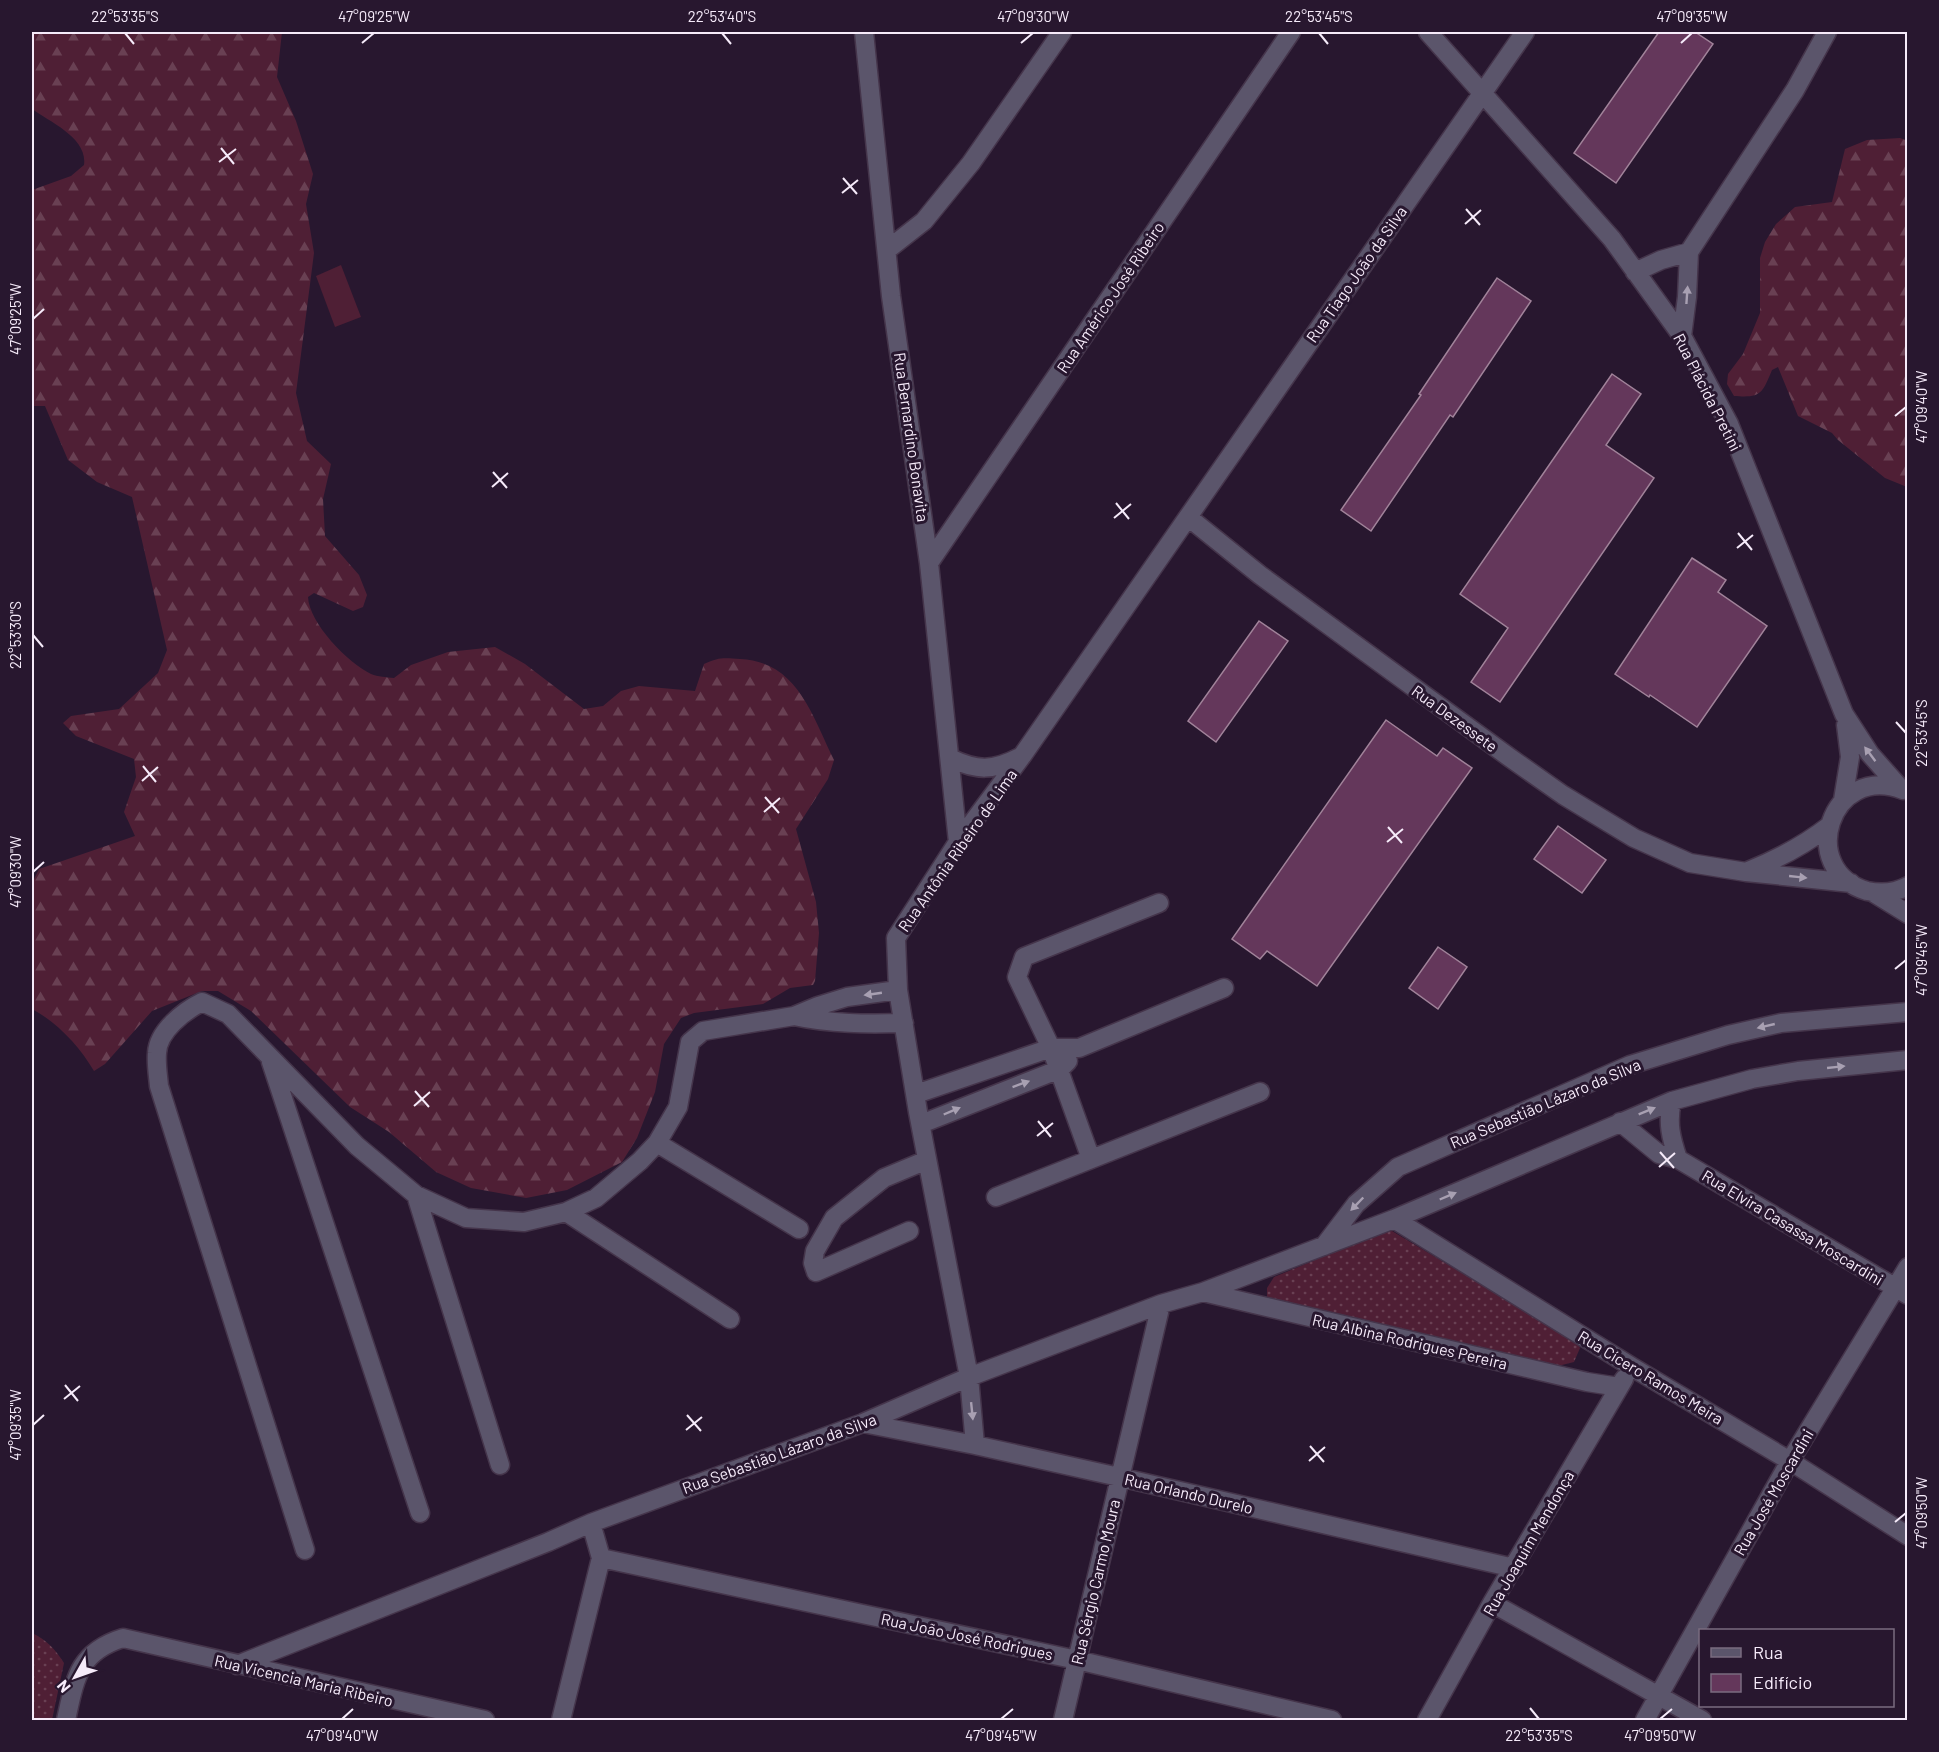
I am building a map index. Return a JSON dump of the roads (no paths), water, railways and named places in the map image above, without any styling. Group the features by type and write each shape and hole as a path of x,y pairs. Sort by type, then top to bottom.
{"street":[{"name":"Rua Bernardino Bonavita","path":"864,32 891,296 929,563 958,843"},
{"path":"887,250 924,221 971,163 1062,32"},
{"name":"Rua Américo José Ribeiro","path":"929,563 1291,32"},
{"name":"Rua Plácida Pretini","path":"1428,32 1441,39 1482,93 1612,240 1682,336 1729,424 1844,714 1870,754 1904,790"},
{"name":"Rua Tiago João da Silva","path":"1188,517 1525,32"},
{"path":"1682,336 1688,297 1689,252 1795,90 1827,32"},
{"path":"1635,272 1661,260 1689,252"},
{"name":"Rua Antônia Ribeiro de Lima","path":"975,1445 969,1377 927,1160 898,990 896,938 958,843 1022,756 1188,517"},
{"name":"Rua Dezessete","path":"1188,517 1260,575 1563,795 1634,838 1690,863 1746,872 1851,883"},
{"name":"Rua Plácida Pretini","path":"1829,826 1843,800 1850,757 1844,714"},
{"path":"950,759 967,766 986,769 1005,765 1022,756"},
{"path":"1843,800 1856,791 1871,786 1886,785 1904,790"},
{"path":"1746,872 1785,856 1808,843 1829,826"},
{"path":"1829,826 1828,842 1831,858 1839,872 1851,883 1872,892 1908,914"},
{"path":"1872,892 1887,893 1908,886"},
{"path":"1091,1159 1052,1048 1017,977 1024,957 1159,903"},
{"path":"916,1094 1052,1048 1079,1048 1224,988"},
{"path":"305,1550 159,1086 157,1050 165,1032 187,1009 202,1002 228,1014 357,1146 416,1195 465,1218 524,1222 566,1212 596,1198 640,1161 657,1143 678,1107 690,1042 703,1031 794,1016 847,998 898,990"},
{"name":"Rua Sebastião Lázaro da Silva","path":"1323,1246 1356,1203 1398,1167 1630,1065 1728,1035 1781,1023 1908,1012"},
{"path":"794,1016 858,1024 904,1023"},
{"path":"921,1124 1060,1069 1079,1048"},
{"path":"269,1057 420,1513"},
{"name":"Rua Sebastião Lázaro da Silva","path":"237,1665 591,1523 863,1423 969,1377 1161,1304 1203,1292 1394,1219 1672,1101 1752,1079 1798,1071 1908,1060"},
{"path":"996,1197 1260,1092"},
{"path":"1672,1101 1668,1117 1678,1160"},
{"name":"Rua Elvira Casassa Moscardini","path":"1620,1122 1659,1154 1678,1160 1902,1291"},
{"path":"657,1143 799,1229"},
{"path":"909,1231 816,1272 813,1263 815,1251 834,1218 884,1178 927,1160"},
{"path":"416,1195 500,1465"},
{"path":"566,1212 730,1318"},
{"name":"Rua Cícero Ramos Meira","path":"1394,1219 1632,1367 1790,1461 1908,1536"},
{"name":"Rua José Moscardini","path":"1645,1720 1790,1461 1902,1291 1908,1267"},
{"name":"Rua Albina Rodrigues Pereira","path":"1203,1292 1587,1382 1619,1387"},
{"name":"Rua Sérgio Carmo Moura","path":"1063,1720 1161,1304"},
{"name":"Rua Joaquim Mendonça","path":"1427,1720 1492,1603 1632,1367"},
{"name":"Rua Orlando Durelo","path":"863,1423 1119,1477 1514,1568"},
{"path":"561,1720 601,1558 591,1523"},
{"name":"Rua João José Rodrigues","path":"601,1558 1077,1660 1332,1720"},
{"path":"1492,1603 1702,1720"},
{"name":"Rua Vicencia Maria Ribeiro","path":"66,1720 76,1677 91,1654 106,1644 123,1638 485,1720"}]}
